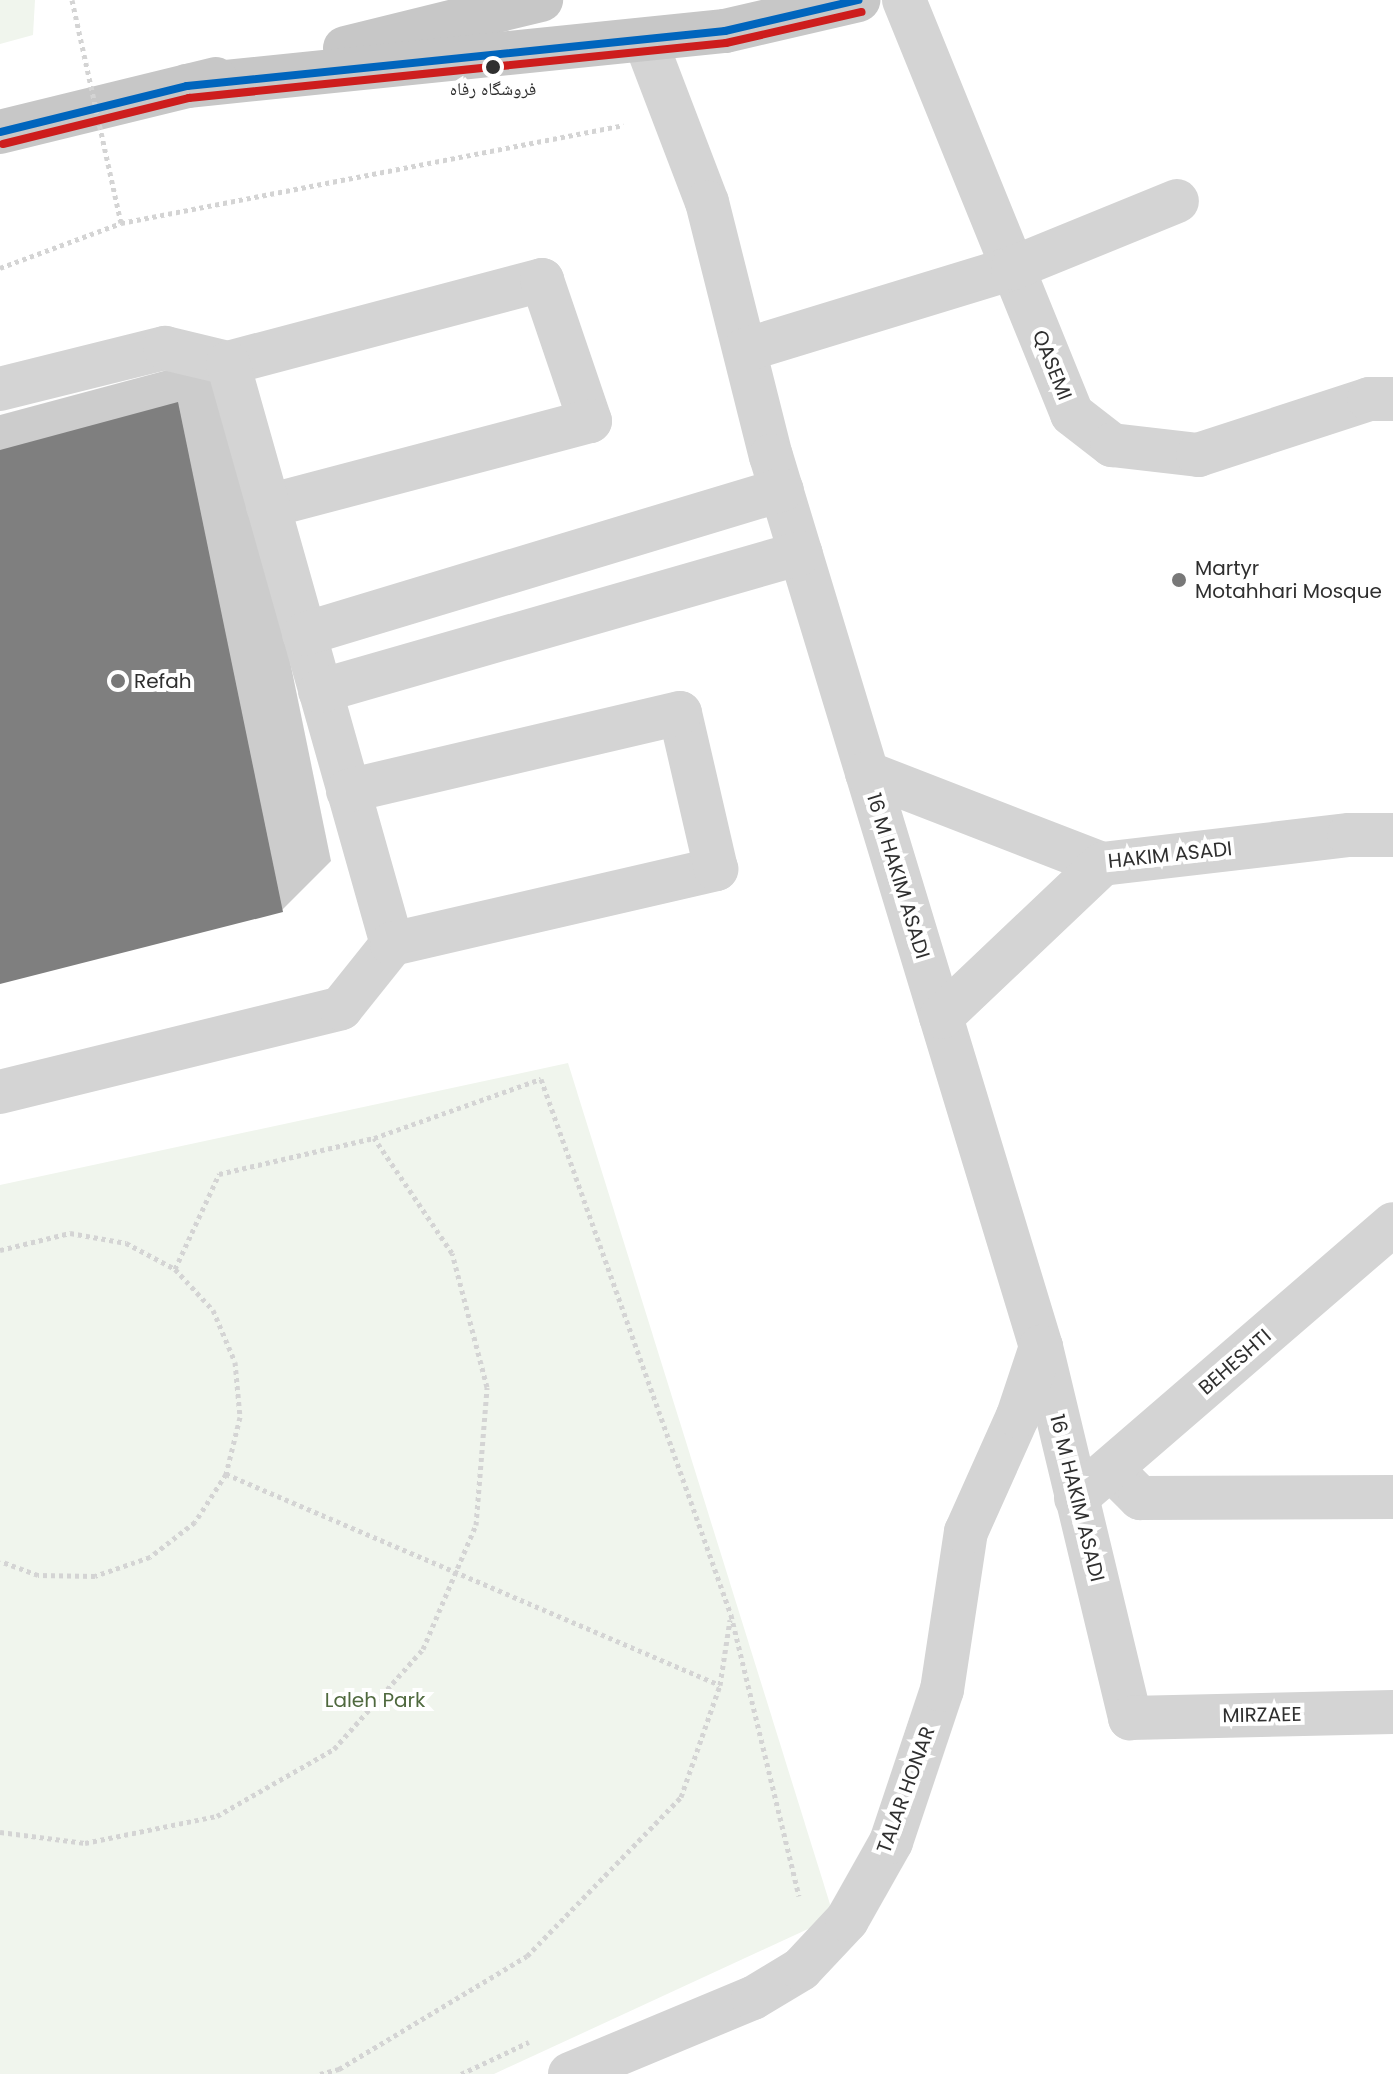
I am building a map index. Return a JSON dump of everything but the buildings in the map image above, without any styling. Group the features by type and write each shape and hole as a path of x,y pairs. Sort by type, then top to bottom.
{"main road":[{"path":"0,132 541,0"},
{"path":"187,86 725,31 858,0"}],"street":[{"name":"QASEMI","path":"904,0 1072,414 1112,445 1198,455 1369,399 1393,399"},
{"name":"16 M HAKIM ASADI","path":"645,40 707,202 782,490 1041,1347 1130,1718"},
{"path":"745,350 1013,268 1177,201"},
{"path":"0,389 165,348 228,363 542,280 590,421 268,506"},
{"path":"228,363 392,944"},
{"path":"304,634 782,490"},
{"path":"320,691 801,553"},
{"path":"0,1092 341,1008 392,944 716,869 680,713 348,791"},
{"name":"HAKIM ASADI","path":"867,773 1102,864 1349,835 1393,835"},
{"path":"941,1017 1102,864"},
{"name":"BEHESHTI","path":"1076,1498 1393,1224"},
{"name":"TALAR HONAR","path":"570,2074 753,1998 801,1969 847,1920 891,1842 942,1690 966,1532 1018,1416 1041,1347"},
{"path":"1112,1470 1140,1498 1393,1497"},
{"name":"MIRZAEE","path":"1130,1718 1393,1712"}],"path":[{"path":"72,0 121,223"},
{"path":"0,268 121,223 672,115"},
{"path":"175,1269 219,1174 374,1138 541,1079 731,1615 800,1901"},
{"path":"0,1832 85,1843 217,1816 334,1749 423,1649 476,1525 487,1387 452,1253 374,1138"},
{"path":"0,1250 15,1242 70,1233 126,1243 175,1269 213,1310 235,1362 240,1417 226,1474 195,1522 150,1557 95,1576 38,1575 0,1561"},
{"path":"226,1474 720,1685"},
{"path":"320,2074 339,2069 527,1956 681,1797 720,1685 731,1615"},
{"path":"461,2074 532,2041"}],"green space":[{"path":"0,0 35,0 33,35 0,44"},
{"name":"Laleh Park","path":"568,1063 834,1917 494,2074 0,2074 0,1185"}],"transit line":[{"path":"0,132 187,86 725,31 858,0"},
{"path":"3,144 189,98 726,43 861,12"}],"place":[{"name":"فروشگاه رفاه","path":"493,67"},
{"name":"Martyr Motahhari Mosque","path":"1179,580"},
{"name":"Refah","path":"118,681"}]}
